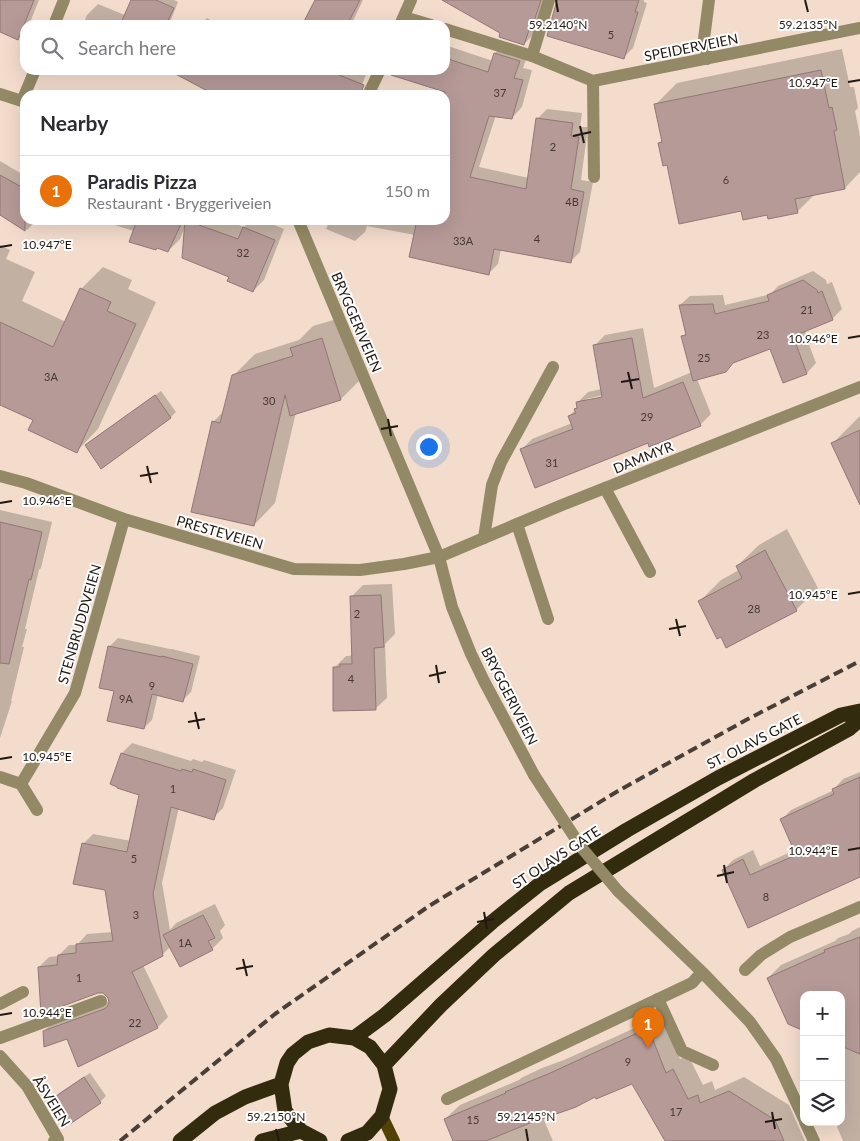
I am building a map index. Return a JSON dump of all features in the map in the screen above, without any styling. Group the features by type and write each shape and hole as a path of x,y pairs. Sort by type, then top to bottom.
{"highway":[{"name":"ST. OLAVS GATE","path":"666,807 841,715 860,711"},
{"path":"384,1065 441,1005 494,955 569,893 755,780 849,729 860,719"},
{"name":"ST OLAVS GATE","path":"354,1038 385,1015 492,922 541,883 666,807"},
{"path":"320,1141 301,1131 285,1111 281,1084 287,1062 293,1054 308,1042 329,1035 354,1038 370,1047 384,1065 390,1089 382,1116 367,1133 348,1141"},
{"path":"180,1141 215,1113 245,1097 281,1084"},
{"path":"262,1141 301,1131"}],"main road":[{"path":"382,1116 394,1141"}],"street":[{"path":"56,20 64,0"},
{"path":"402,20 411,0"},
{"path":"532,56 549,0"},
{"path":"707,59 704,39 709,0"},
{"name":"SPEIDERVEIEN","path":"593,81 860,28"},
{"path":"450,31 532,56 593,81 594,177"},
{"path":"28,90 33,75"},
{"path":"370,90 378,75"},
{"path":"0,94 20,101"},
{"name":"BRYGGERIVEIEN","path":"300,225 438,557 452,607 471,654 534,775 581,847 618,891 702,972 750,1022 776,1059 800,1110"},
{"path":"484,538 492,485 501,462 554,367"},
{"name":"DAMMYR","path":"438,557 605,488 860,387"},
{"name":"PRESTEVEIEN","path":"0,476 26,482 124,519 294,569 360,570 438,557"},
{"path":"605,488 650,572"},
{"name":"STENBRUDDVEIEN","path":"21,784 75,693 124,519"},
{"path":"516,524 548,619"},
{"path":"0,777 21,784 37,810"},
{"path":"745,970 761,955 790,937 860,907"},
{"path":"446,1099 692,983 702,972"},
{"path":"0,1004 23,992"},
{"path":"658,999 682,1051 713,1065"},
{"path":"0,1038 101,1001"},
{"name":"ÅSVEIEN","path":"0,1056 27,1086 56,1140"},
{"path":"807,1126 814,1141"}],"building":[{"path":"0,0 34,0 26,20 20,20 18,40 0,32"},
{"path":"131,0 156,0 174,8 168,20 122,20"},
{"path":"315,0 360,0 350,20 305,20"},
{"path":"442,0 541,0 531,31 529,30 524,45 499,37 500,33"},
{"path":"557,0 639,0 635,12 638,12 624,59 547,36"},
{"path":"494,53 520,61 514,78 523,80 512,119 489,116 470,177 526,189 536,118 573,123 571,136 579,137 571,189 584,192 571,263 494,249 489,275 409,257 416,225 450,225 450,90 439,90 391,75 450,75 450,60 488,72"},
{"path":"821,70 829,108 832,107 837,130 834,131 845,189 795,199 798,213 768,219 767,215 743,220 741,211 679,224 667,165 663,166 658,143 662,142 654,104"},
{"path":"177,75 339,75 364,85 362,90 206,90"},
{"path":"0,175 20,186 20,225 25,225 25,231 0,215"},
{"path":"135,225 181,225 168,252 129,242"},
{"path":"185,225 199,225 238,239 243,227 275,240 253,292 227,281 229,277 182,258"},
{"path":"803,280 817,290 818,293 822,291 833,320 794,336 807,374 783,383 770,349 733,363 726,372 693,381 681,336 686,335 679,305 713,304 715,314 769,301 767,295"},
{"path":"80,288 111,302 107,311 136,324 77,453 28,430 33,420 0,405 0,322 53,347"},
{"path":"322,338 341,400 290,416 285,395 254,526 191,512 212,421 220,423 232,375 293,356 290,348"},
{"path":"632,338 643,398 683,382 701,426 649,447 648,443 535,488 520,449 573,429 568,416 576,413 574,409 577,408 576,402 602,397 593,345"},
{"path":"155,395 171,418 101,469 85,445"},
{"path":"860,430 860,505 831,443"},
{"path":"0,522 42,532 9,664 0,663"},
{"path":"765,550 797,611 726,648 721,637 717,639 698,601 742,578 736,566"},
{"path":"381,595 384,647 374,648 376,710 333,711 333,667 340,667 340,664 352,664 350,596"},
{"path":"108,646 193,664 183,702 152,694 144,729 107,721 114,691 99,688"},
{"path":"121,753 181,771 182,769 192,772 193,769 226,780 214,820 171,807 153,894 163,956 132,972 158,1028 78,1067 67,1039 44,1047 43,1031 104,1009 109,1003 108,998 103,993 98,993 41,1014 38,967 57,965 58,955 76,953 76,944 113,941 105,890 73,884 82,843 127,852 139,795 110,784"},
{"path":"860,777 860,877 748,928 722,870 743,859 750,875 796,855 780,819 834,794 832,789"},
{"path":"203,915 215,938 208,941 213,950 180,967 163,935"},
{"path":"860,937 860,1054 845,1048 845,991 800,991 800,1029 788,1024 767,978 825,952 824,950"},
{"path":"644,1030 649,1030 666,1073 673,1069 688,1099 698,1095 700,1103 729,1091 775,1120 784,1141 665,1141 632,1084 486,1141 453,1141 444,1119"},
{"path":"84,1077 101,1103 70,1124 52,1099"}],"railway":[{"path":"120,1141 275,1014 429,906 618,791 746,720 860,661"}],"place":[{"name":"Paradis Pizza","path":"648,1048"}]}
